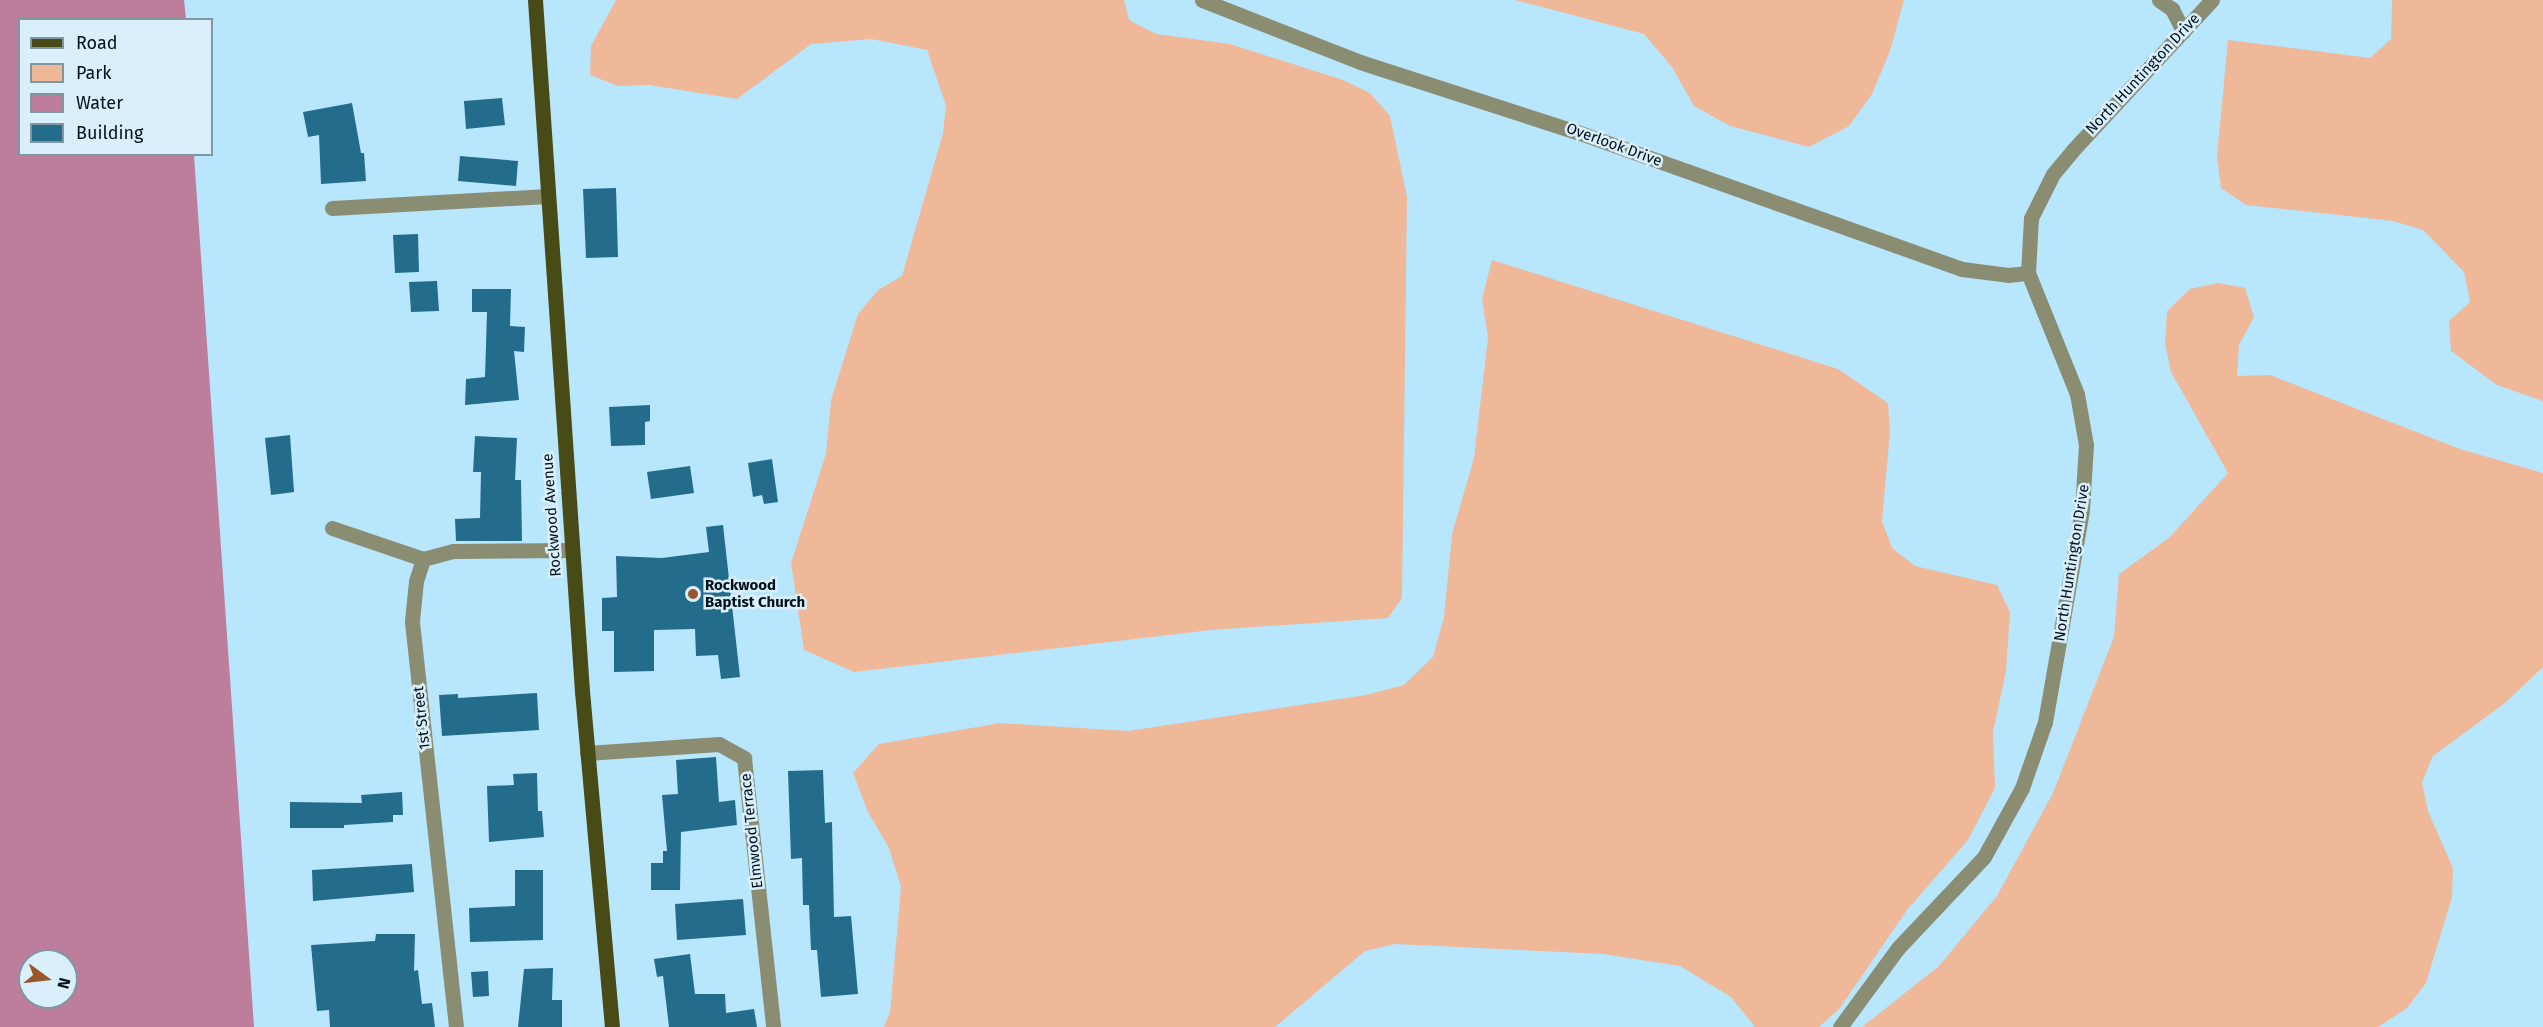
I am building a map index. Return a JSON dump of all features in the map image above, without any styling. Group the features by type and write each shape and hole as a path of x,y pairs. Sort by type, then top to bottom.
{"main road":[{"name":"Rockwood Avenue","path":"535,0 587,753 612,1027"}],"street":[{"name":"Overlook Drive","path":"1202,0 1350,58 1580,133 1962,269 2008,275 2028,273"},
{"path":"2159,0 2172,9 2184,31"},
{"name":"North Huntington Drive","path":"1840,1027 1898,948 1984,857 2022,788 2045,722 2082,510 2086,445 2077,394 2028,273 2031,218 2053,174 2212,0"},
{"path":"332,208 548,196"},
{"path":"332,528 423,559 453,550 572,550"},
{"name":"1st Street","path":"423,559 416,581 411,621 456,1027"},
{"name":"Elmwood Terrace","path":"587,753 719,744 744,758 773,1027"}],"green space":[{"path":"616,0 1124,0 1129,20 1156,34 1230,44 1343,80 1370,93 1390,116 1407,197 1402,598 1388,618 1211,630 854,672 804,650 791,563 826,454 831,400 858,314 878,290 902,276 943,133 946,105 927,50 871,39 811,44 737,99 649,85 618,86 590,75 591,46"},
{"path":"1515,0 1904,0 1890,51 1872,94 1849,126 1809,147 1730,126 1694,106 1672,67 1644,34"},
{"path":"2392,0 2543,0 2543,401 2497,385 2451,351 2449,321 2470,302 2464,272 2423,230 2393,221 2246,205 2221,188 2217,156 2228,40 2370,58 2391,39"},
{"path":"1492,260 1838,369 1888,403 1890,432 1882,521 1892,548 1915,566 1997,585 2010,612 2006,671 1993,732 1995,788 1968,840 1907,910 1840,1008 1819,1027 1755,1027 1731,997 1680,966 1603,954 1395,944 1365,951 1275,1027 884,1027 890,1012 901,887 889,848 868,812 853,773 879,744 1000,723 1128,731 1366,695 1404,685 1433,657 1444,617 1452,534 1474,458 1488,338 1482,299"},
{"path":"2218,283 2245,288 2254,317 2239,345 2237,376 2270,375 2460,449 2543,473 2543,667 2505,703 2433,756 2422,782 2428,811 2453,868 2452,897 2426,983 2407,1008 2378,1027 1862,1027 1939,966 1997,896 2053,793 2114,637 2119,574 2169,538 2228,473 2171,372 2165,343 2167,311 2190,289"}],"water":[{"path":"0,0 184,0 186,18 18,18 18,156 194,156 254,1027 0,1027"}],"building":[{"path":"502,98 505,125 466,129 464,101"},
{"path":"352,103 361,153 364,153 366,181 321,184 319,135 308,137 303,112"},
{"path":"460,156 518,161 516,186 458,181"},
{"path":"616,188 618,257 586,258 583,189"},
{"path":"418,234 419,272 395,273 393,235"},
{"path":"437,281 439,311 411,312 409,282"},
{"path":"472,289 511,289 510,326 525,327 524,352 514,351 519,400 465,405 466,379 485,377 487,312 472,312"},
{"path":"650,405 650,421 645,422 645,445 611,446 609,407"},
{"path":"290,435 294,492 271,495 265,438"},
{"path":"475,436 517,438 515,480 521,480 522,541 456,541 455,519 480,518 481,472 473,472"},
{"path":"772,459 778,502 764,504 762,495 753,497 748,463"},
{"path":"690,466 694,493 651,499 647,472"},
{"path":"723,525 740,677 721,679 718,655 696,656 695,629 654,630 654,671 614,672 614,631 602,631 602,598 617,597 616,556 662,558 709,552 706,527"},
{"path":"537,693 539,730 442,736 439,695 458,694 458,698"},
{"path":"716,757 719,802 735,800 737,825 681,832 680,890 651,890 651,863 663,863 663,851 667,851 662,795 678,794 676,760"},
{"path":"823,770 825,823 832,822 834,917 851,916 858,994 821,997 817,950 811,950 809,905 803,905 802,858 791,859 788,771"},
{"path":"537,773 538,811 542,811 544,837 489,842 487,786 514,785 513,774"},
{"path":"402,792 403,815 393,815 393,822 344,825 344,828 290,828 290,802 362,803 361,795"},
{"path":"412,864 414,892 313,901 312,870"},
{"path":"515,870 543,870 543,940 470,942 469,908 515,906"},
{"path":"743,899 746,935 677,940 675,904"},
{"path":"376,934 415,934 414,971 418,970 422,1004 432,1003 435,1027 330,1027 329,1010 317,1011 311,945 375,941"},
{"path":"690,954 695,994 725,994 726,1013 754,1009 757,1027 669,1027 663,976 657,977 654,959"},
{"path":"553,968 552,1000 562,1000 562,1027 518,1027 524,969"},
{"path":"488,971 489,996 473,997 471,972"}],"place":[{"name":"Rockwood Baptist Church","path":"693,594"}]}
